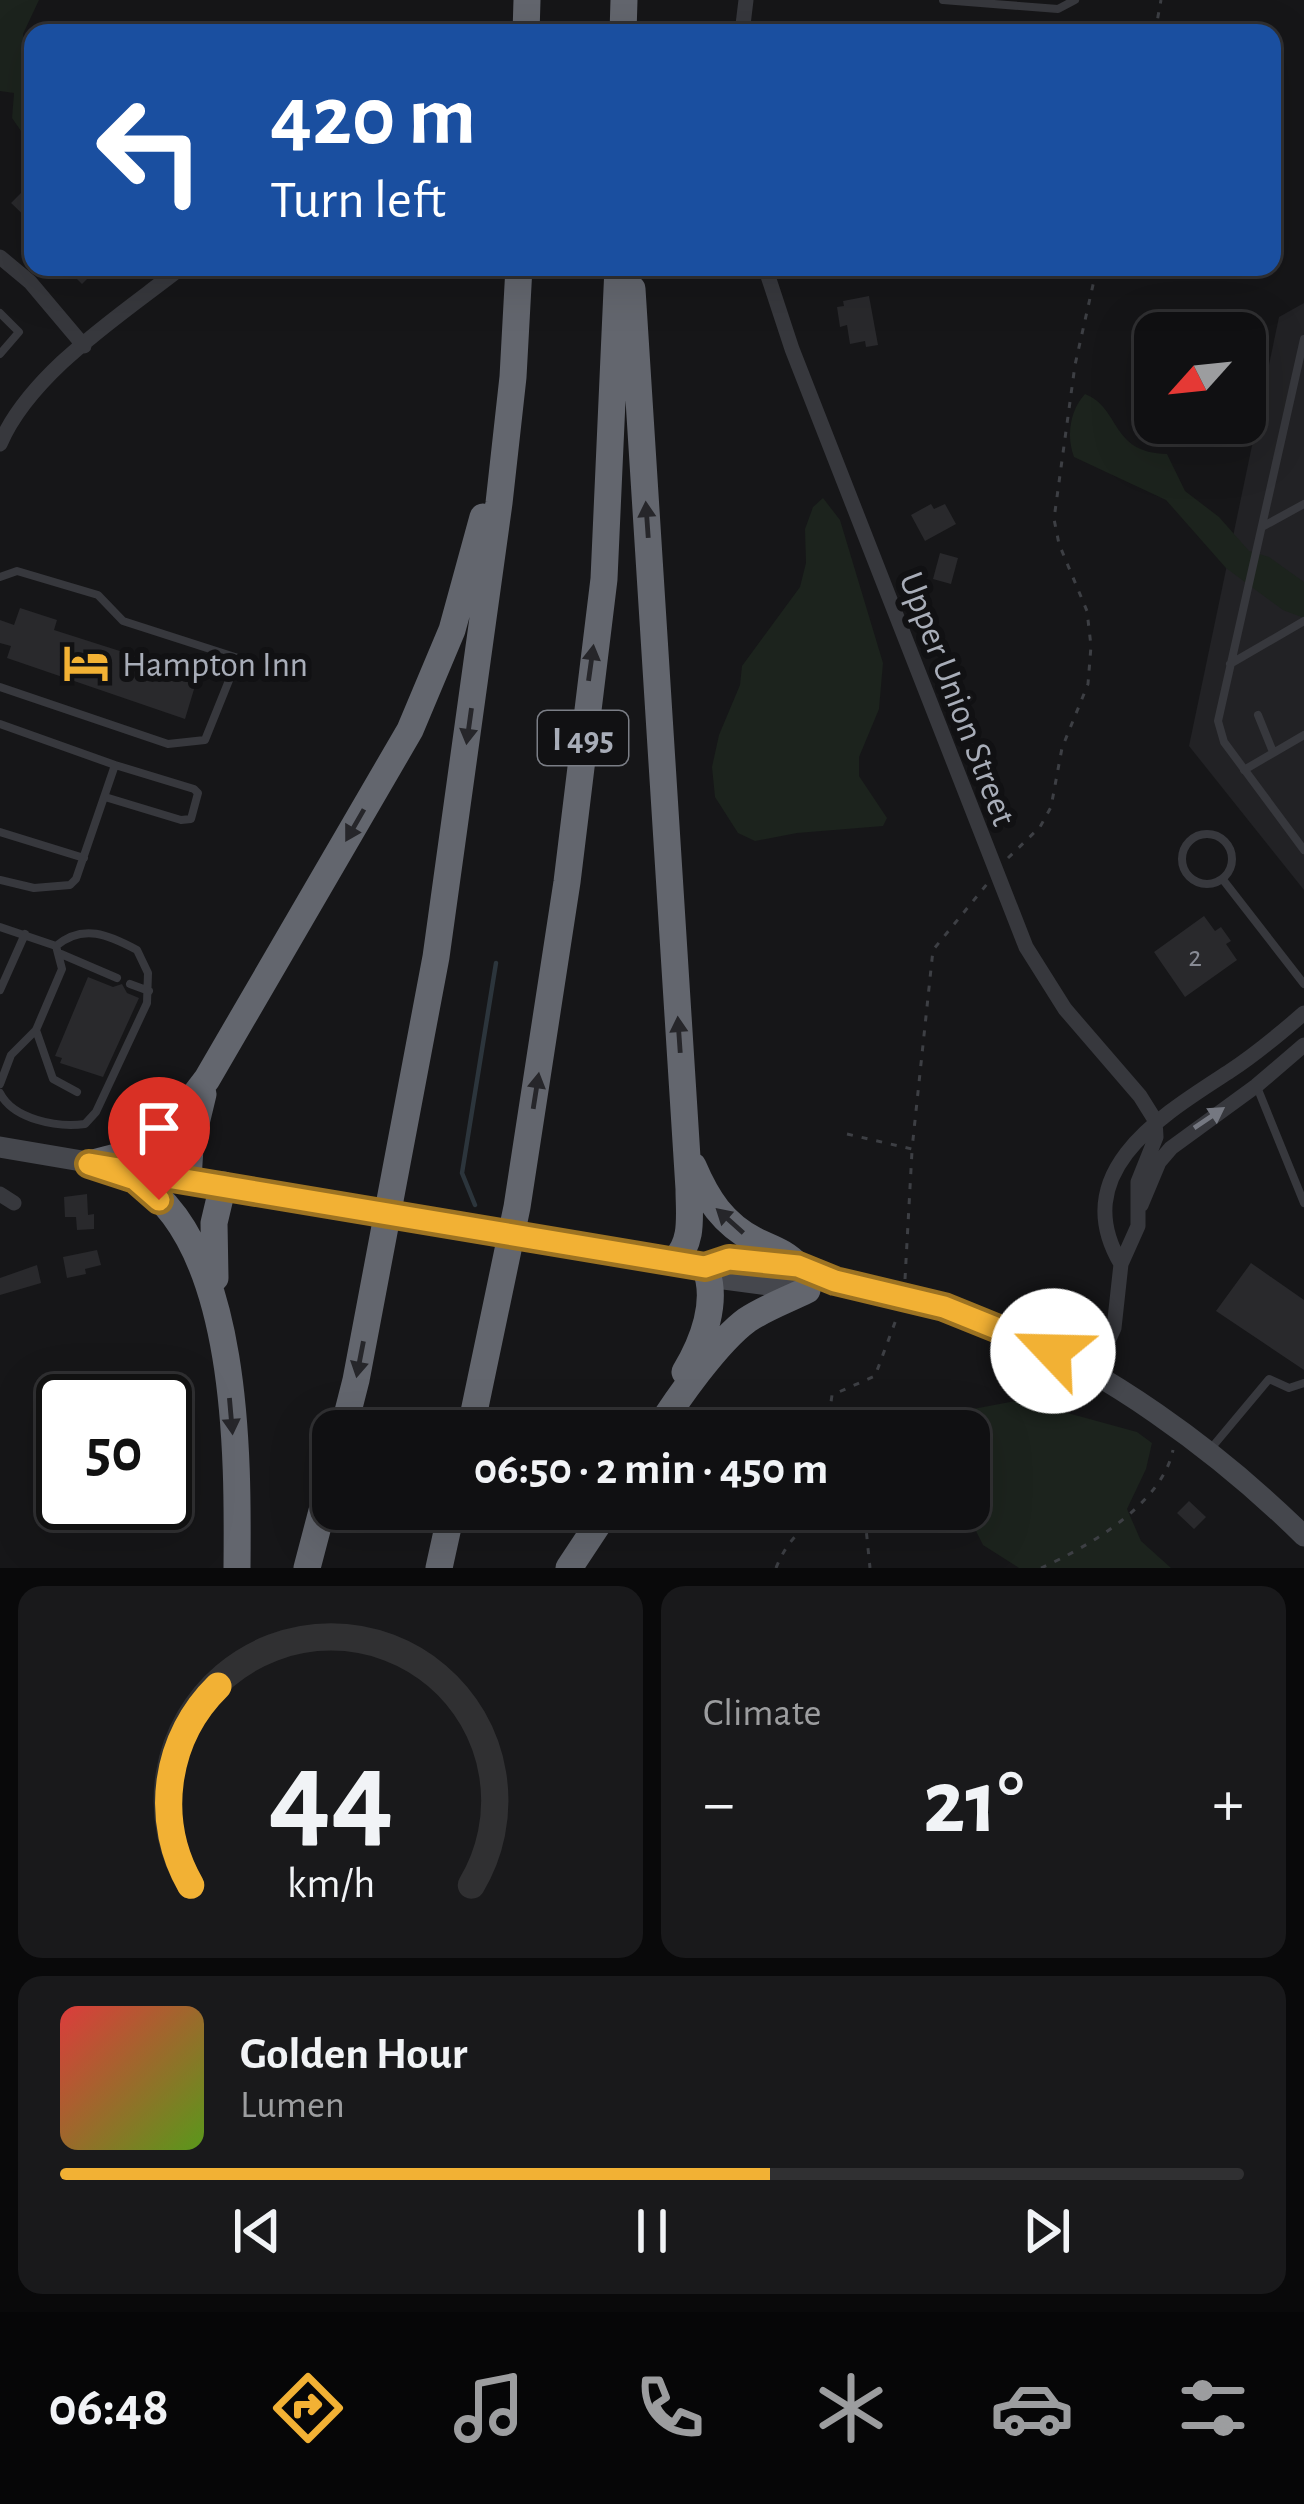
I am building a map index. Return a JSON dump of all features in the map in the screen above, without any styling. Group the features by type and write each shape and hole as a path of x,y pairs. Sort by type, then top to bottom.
{"highway":[{"path":"348,1410 436,957 499,503 519,276"},
{"name":"I 495","path":"475,1410 517,1207 555,970 604,579 618,276"},
{"path":"632,276 686,1151 688,1237 674,1261"},
{"path":"89,1164 143,1150 162,1138 207,1079 410,730 452,630 482,518 517,318"},
{"path":"188,1179 190,1148 207,1079"},
{"path":"670,1410 736,1330 802,1278 785,1252 725,1221 686,1151"},
{"path":"89,1164 135,1179 159,1200 191,1241 215,1300"},
{"path":"223,1185 214,1223 215,1300 238,1463 237,1568"},
{"path":"677,1399 707,1318 712,1294 708,1267"},
{"path":"307,1568 317,1530"},
{"path":"439,1568 447,1530"},
{"path":"569,1568 594,1530"}],"main road":[{"path":"0,1147 708,1267 724,1279 835,1281 904,1296 1014,1332 1093,1373 1207,1453 1304,1536"}],"street":[{"path":"0,257 30,282 84,346"},
{"path":"0,445 21,406 45,379 171,276"},
{"name":"Upper Union Street","path":"768,276 792,349 1026,947 1048,987 1155,1120"},
{"path":"1121,1264 1107,1240 1106,1217 1113,1180 1134,1141 1155,1120 1241,1063 1304,1012"},
{"path":"1093,1373 1114,1328 1121,1264 1159,1162 1304,1045"},
{"path":"1140,1208 1138,1182 1156,1137 1155,1120"}],"lane":[{"path":"943,0 1058,9 1075,0"},
{"path":"0,313 19,332 0,354"},
{"path":"1303,846 1244,770 1219,728 1304,338"},
{"path":"1261,528 1304,503"},
{"path":"0,577 17,571 98,596 123,621 238,658 205,740 168,744 0,687"},
{"path":"1230,664 1304,622"},
{"path":"1258,715 1274,753"},
{"path":"0,724 198,793 191,819 181,820 105,797"},
{"path":"1244,770 1304,735"},
{"path":"0,880 34,887 70,885 116,764"},
{"path":"0,832 83,858"},
{"path":"1206,833 1223,840 1234,860 1224,880 1196,882 1184,871 1184,847 1193,838 1206,833"},
{"path":"1224,880 1304,984"},
{"path":"0,927 25,934 116,978"},
{"path":"84,930 132,947 145,961 149,991 139,1027 96,1112 85,1124 23,1115 6,1105 0,1089 11,1055 36,1030 62,969 58,950 69,934 84,930"},
{"path":"0,990 25,934"},
{"path":"130,984 149,991"},
{"path":"36,1030 53,1079 77,1092"},
{"path":"1256,1086 1304,1203"},
{"path":"1207,1453 1269,1379 1289,1388 1304,1384"}],"path":[{"path":"830,1410 832,1395 875,1376 904,1296 933,950 1016,847 1040,827 1051,807 1062,748 1088,684 1087,610 1059,544 1054,518 1075,365 1095,276"},
{"path":"847,1133 913,1149"},
{"path":"1040,1568 1082,1550 1159,1485 1169,1470 1178,1431"},
{"path":"776,1568 782,1551 799,1530"},
{"path":"866,1530 870,1568"}],"shaded area":[{"path":"0,0 39,0 24,24 24,131 12,118 14,93 0,91"},
{"path":"1304,303 1304,890 1189,746 1252,444 1266,444 1266,379 1279,317"},
{"path":"1085,394 1105,409 1135,446 1167,454 1185,491 1219,517 1249,551 1269,557 1304,582 1304,618 1283,610 1226,568 1166,500 1074,457 1071,424"},
{"path":"823,498 840,520 883,663 879,709 859,757 859,776 887,818 883,826 755,841 738,833 715,797 712,767 742,666 800,587 806,563 805,529 813,507"},
{"path":"1020,1400 1137,1432 1152,1443 1127,1509 1141,1541 1171,1568 1019,1568 983,1545 976,1530 990,1530 990,1410 973,1409"}],"building":[{"path":"21,193 24,215 11,203"},
{"path":"869,296 878,345 850,344 847,325 840,327 837,307 844,306 843,301"},
{"path":"931,504 934,509 945,504 956,524 925,541 911,515"},
{"path":"940,553 958,558 951,584 933,579"},
{"name":"Hampton Inn","path":"20,608 57,620 54,630 198,676 185,719 7,658 11,646 0,643 0,620 14,625"},
{"path":"1204,916 1215,931 1221,927 1237,960 1185,997 1154,952"},
{"path":"88,977 113,987 122,984 127,993 139,998 103,1077 60,1063 62,1058 55,1056"},
{"path":"87,1194 94,1229 77,1230 76,1217 65,1217 64,1197"},
{"path":"97,1250 101,1265 67,1278 63,1257"},
{"path":"1251,1263 1304,1300 1304,1370 1216,1311"},
{"path":"37,1265 41,1283 0,1295 0,1278"},
{"path":"1189,1501 1206,1517 1194,1529 1177,1513"}],"waterway":[{"path":"475,1205 462,1173 496,963"}],"place":[{"name":"Hampton Inn","path":"86,663"}],"route":[{"path":"159,1200 135,1179 89,1164 711,1268 729,1259 798,1266 835,1281 944,1307 1053,1351"}]}
